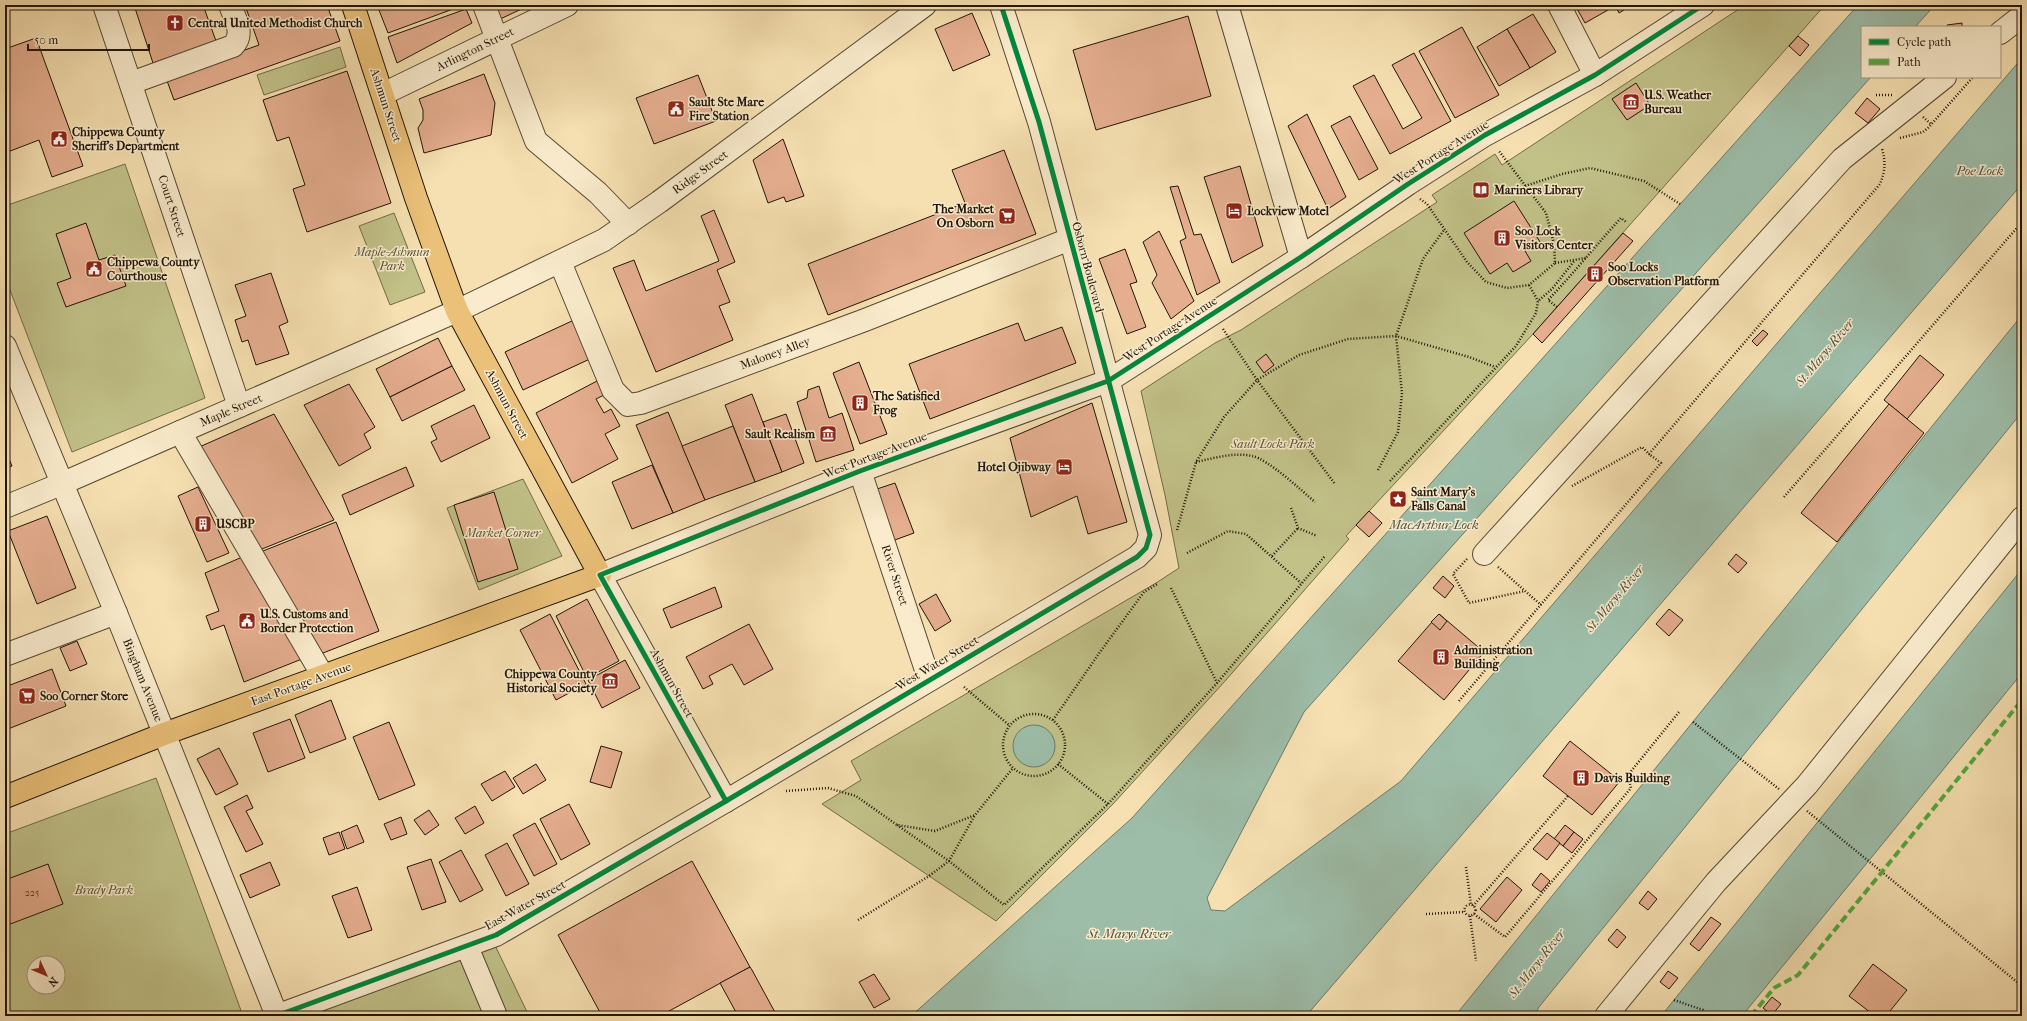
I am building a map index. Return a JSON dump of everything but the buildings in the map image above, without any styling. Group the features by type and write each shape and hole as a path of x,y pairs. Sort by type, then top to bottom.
{"main road":[{"name":"Ashmun Street","path":"352,5 383,94 416,198 457,311 600,575"},
{"name":"East Portage Avenue","path":"5,798 164,734 600,575"}],"street":[{"name":"Court Street","path":"104,5 239,406"},
{"path":"131,83 233,46 238,40 240,34 230,5"},
{"path":"484,5 536,141 598,193 628,224"},
{"name":"Arlington Street","path":"383,94 567,5"},
{"name":"Ridge Street","path":"457,311 604,240 628,224 925,5"},
{"name":"Osborn Boulevard","path":"1001,5 1040,122 1150,535"},
{"path":"1226,5 1300,257"},
{"path":"1559,5 1595,75"},
{"name":"West Portage Avenue","path":"600,575 860,470 1108,381 1300,257 1484,135 1595,75 1703,5"},
{"path":"2001,32 2018,19"},
{"path":"1484,554 1842,158 1944,78"},
{"name":"Maloney Alley","path":"560,262 613,390 628,405 641,403 835,331 1070,239"},
{"name":"Maple Street","path":"5,507 457,311"},
{"name":"Bingham Avenue","path":"5,346 61,484 116,613 277,1016"},
{"path":"180,432 323,676"},
{"name":"River Street","path":"860,470 929,679"},
{"path":"1606,1016 1716,882 1807,785 2022,518"},
{"name":"West Water Street","path":"726,801 929,679 1137,557 1146,548 1150,535"},
{"name":"Ashmun Street","path":"600,575 726,801"},
{"path":"5,656 116,613"},
{"name":"East Water Street","path":"277,1016 496,935 726,801"},
{"path":"467,947 496,1016"}],"path":[{"path":"1877,131 1898,138 1923,132 1930,127 1972,78"},
{"path":"1649,454 1880,184 1884,173 1885,158 1877,131"},
{"path":"1498,151 1546,213 1554,244 1555,263"},
{"path":"1525,186 1562,174 1590,168 1644,181 1680,204"},
{"path":"1415,195 1427,204 1466,262 1486,282 1507,288 1529,285 1555,263 1586,258"},
{"path":"1557,307 1548,300 1580,266 1620,218 1626,222"},
{"path":"1784,497 2022,222"},
{"path":"1378,470 1398,432 1402,393 1396,336 1422,259 1444,230"},
{"path":"1538,301 1552,289 1575,260"},
{"path":"1390,481 1516,346 1536,313 1538,301 1529,285"},
{"path":"1222,328 1257,380 1335,484"},
{"path":"1177,530 1196,462 1224,417 1257,380 1299,355 1348,338 1396,336 1469,356 1495,367"},
{"path":"1459,701 1661,463 1642,447 1567,489"},
{"path":"1196,462 1228,456 1253,456 1281,472 1315,502"},
{"path":"1291,508 1298,528 1317,536"},
{"path":"1272,556 1298,528"},
{"path":"1187,552 1228,531 1246,534 1301,583"},
{"path":"1525,591 1469,603 1453,574 1477,548 1541,605"},
{"path":"786,791 828,788 856,796 949,861 1004,905 1108,804 1217,683 1325,556"},
{"path":"1053,720 1144,592 1157,584"},
{"path":"1171,588 1217,683"},
{"path":"964,687 1009,725"},
{"path":"1474,914 1505,937 1631,788 1628,775 1679,712"},
{"path":"1024,715 1044,715 1053,720 1060,728 1064,737 1065,747 1058,764 1049,772 1039,775 1029,775 1013,768 1005,757 1003,747 1004,737 1009,725 1024,715"},
{"path":"1693,722 1741,758"},
{"path":"1058,764 1108,804"},
{"path":"858,920 929,876 949,861 975,815 1013,768"},
{"path":"1464,912 1466,906 1472,905 1568,796"},
{"path":"897,825 934,831 975,815"},
{"path":"1819,820 2022,986"},
{"path":"1466,866 1472,905 1475,911 1474,914"},
{"path":"1426,914 1464,912 1470,916 1476,961"},
{"path":"1470,916 1474,914"},
{"path":"1674,1000 1703,1010 1707,1016"}],"green space":[{"name":"Sault Locks Park","path":"1745,5 1825,5 1533,334 1346,536 1349,539 1226,680 1113,804 996,921 822,804 861,780 851,761 1156,583 1179,568 1165,495 1141,391 1215,343 1241,330 1437,202 1432,195 1495,154 1502,165"},
{"path":"340,47 346,67 264,95 257,75"},
{"path":"125,164 205,398 72,452 5,277 5,206"},
{"name":"Maple-Ashmun Park","path":"394,213 425,292 390,305 359,226"},
{"name":"Market Corner","path":"523,479 562,556 479,590 447,508"},
{"name":"Brady Park","path":"156,778 243,1016 5,1016 5,834"},
{"path":"491,937 529,1016 306,1016"}],"water":[{"name":"St. Marys River","path":"1858,5 1935,5 1916,26 1861,26 1861,78 1870,78 1304,712 1207,898 1211,910 1225,911 1401,781 2022,58 2022,184 1306,1016 911,1016 1132,818"},
{"name":"St. Marys River","path":"2022,315 2022,412 1539,1007 1534,1016 1455,1016"},
{"path":"2022,569 2022,673 1742,1016 1661,1016"},
{"path":"1030,725 1038,725 1046,728 1052,734 1055,746 1052,758 1046,764 1038,767 1030,767 1022,764 1016,758 1013,750 1013,742 1016,734 1022,728"}],"marked path":[{"path":"1751,1016 1774,988 1798,975 2022,700"}],"cycle path":[{"path":"276,1016 496,935 726,801 1137,557 1146,548 1150,535 1039,122 1001,5"},
{"path":"726,801 600,575 860,471 1108,381 1301,257 1408,184 1485,135 1595,75 1703,5"}],"place":[{"name":"Central United Methodist Church","path":"175,23"},
{"name":"U.S. Weather Bureau","path":"1631,102"},
{"name":"Sault Ste Mare Fire Station","path":"676,109"},
{"name":"Chippewa County Sheriff's Department","path":"59,139"},
{"name":"Mariners Library","path":"1481,190"},
{"name":"Lockview Motel","path":"1234,211"},
{"name":"The Market On Osborn","path":"1007,216"},
{"name":"Soo Lock Visitors Center","path":"1502,238"},
{"name":"Chippewa County Courthouse","path":"94,269"},
{"name":"Soo Locks Observation Platform","path":"1595,274"},
{"name":"The Satisfied Frog","path":"860,403"},
{"name":"Sault Realism","path":"828,434"},
{"name":"Hotel Ojibway","path":"1064,467"},
{"name":"Saint Mary's Falls Canal","path":"1398,499"},
{"name":"USCBP","path":"203,524"},
{"name":"U.S. Customs and Border Protection","path":"247,621"},
{"name":"Administration Building","path":"1441,657"},
{"name":"Chippewa County Historical Society","path":"610,681"},
{"name":"Soo Corner Store","path":"27,696"},
{"name":"Davis Building","path":"1581,778"}],"water label":[{"name":"Poe Lock","path":"1980,170"},
{"name":"MacArthur Lock","path":"1434,524"}]}
